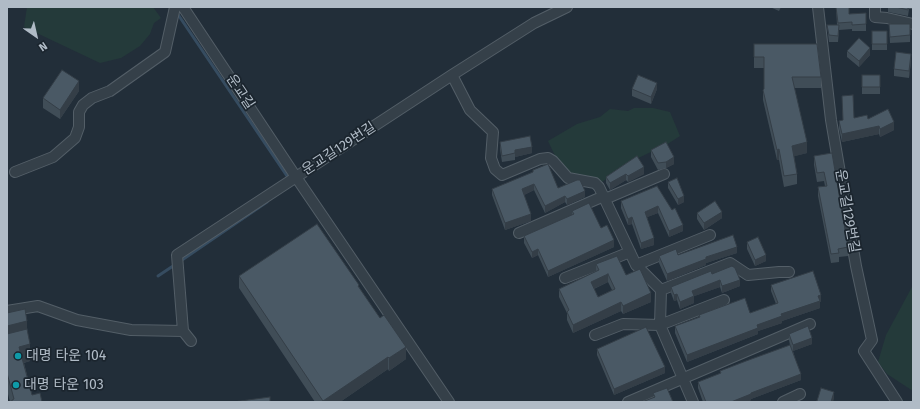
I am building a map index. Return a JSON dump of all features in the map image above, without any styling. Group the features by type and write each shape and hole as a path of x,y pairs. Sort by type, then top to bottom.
{"street":[{"path":"15,172 53,157 75,138 79,127 79,112 83,105 92,98 110,91 165,52 174,7"},
{"name":"운교길","path":"183,7 296,177 449,402"},
{"name":"운교길129번길","path":"183,331 177,255 452,75 534,23 567,7"},
{"name":"운교길129번길","path":"818,7 831,120 856,266 872,340 864,351 897,402"},
{"path":"875,7 875,17 913,24"},
{"path":"452,75 470,110 493,132 491,158 495,169 502,175 540,159 548,158 553,161 560,171 568,178 595,183 599,186 636,265 661,290 660,325 692,402"},
{"path":"519,233 664,174"},
{"path":"636,265 710,235"},
{"path":"565,278 630,252"},
{"path":"661,290 730,264 748,275 789,272"},
{"path":"595,335 623,324 660,325 724,300"},
{"path":"7,312 38,306 77,320 131,330 183,331 191,341"},
{"path":"628,402 810,324"},
{"path":"783,402 800,394"}],"green space":[{"path":"27,7 153,7 161,18 154,23 150,34 140,46 121,58 100,63 24,27"},
{"path":"634,108 653,108 670,112 680,136 666,145 636,159 602,182 573,175 559,164 548,141 577,124 600,117 610,109 628,111"},
{"path":"913,285 913,391 887,374 878,362 886,335"}],"building":[{"path":"836,7 849,7 849,14 866,13 866,24 852,25 852,22 838,23"},
{"path":"896,7 908,7 908,10"},
{"path":"889,24 910,24 910,35 890,37"},
{"path":"827,25 839,25 838,36 829,35"},
{"path":"872,31 887,31 887,44 872,44"},
{"path":"859,38 870,48 859,61 847,51"},
{"path":"754,44 817,44 821,77 792,77 807,142 792,146 797,174 784,176 779,149 777,150 763,90 764,57 754,57"},
{"path":"896,52 911,54 909,71 894,69"},
{"path":"62,70 79,81 60,110 43,98"},
{"path":"638,75 657,83 651,97 632,89"},
{"path":"862,75 880,75 880,87 862,87"},
{"path":"853,95 854,118 867,115 868,119 888,109 894,122 880,129 879,126 842,134 839,121 843,120 842,96"},
{"path":"530,136 532,147 515,150 515,153 502,156 500,142"},
{"path":"666,142 674,157 666,162 658,163 651,150"},
{"path":"832,153 848,247 838,249 839,253 831,254 818,187 827,186 824,172 817,173 814,156"},
{"path":"637,156 644,167 628,176 626,174 610,183 606,177"},
{"path":"548,164 558,188 580,180 585,191 567,199 565,196 545,206 534,184 522,189 531,214 505,223 492,189"},
{"path":"677,178 684,196 678,199 668,182"},
{"path":"657,186 672,210 675,208 683,225 669,231 658,206 645,212 654,238 641,243 632,217 628,219 621,201"},
{"path":"715,201 722,212 704,223 697,213"},
{"path":"589,203 601,228 607,225 614,240 548,271 538,249 532,252 524,236 574,214 572,211"},
{"path":"317,224 380,318 384,315 406,347 389,358 388,357 323,401 239,276"},
{"path":"733,235 737,247 706,257 706,259 667,274 659,256 676,249 678,255"},
{"path":"758,237 766,255 755,260 747,242"},
{"path":"617,256 626,275 640,269 651,293 623,306 621,302 573,325 567,312 569,310 559,289 599,270 596,264","holes":["608,274 615,289 598,297 591,282"]},
{"path":"732,266 735,268 740,280 722,286 720,280 692,291 694,296 680,302 677,294 674,295 671,287 711,271 712,274"},
{"path":"813,271 821,295 818,296 820,301 781,314 782,316 757,325 758,328 687,355 675,326 700,317 699,315 745,298 750,313 778,303 771,285"},
{"path":"25,309 27,321 7,326 7,313"},
{"path":"808,326 812,338 793,345 789,334"},
{"path":"646,327 665,367 614,389 597,349"},
{"path":"27,329 30,344 19,347 32,395 40,393 42,402 12,402 14,399 7,373 7,334"},
{"path":"790,345 801,374 731,402 706,402 698,382 721,373 720,371"},
{"path":"667,388 673,402 642,402 655,397 653,393"},
{"path":"821,388 834,392 831,402 814,402 817,401"},
{"path":"270,397 270,402 233,402"}],"waterway":[{"path":"177,12 287,176"},
{"path":"182,260 267,202"},
{"path":"158,276 173,266"}],"place":[{"name":"대명 타운 104","path":"18,356"},
{"name":"대명 타운 103","path":"16,385"}]}
